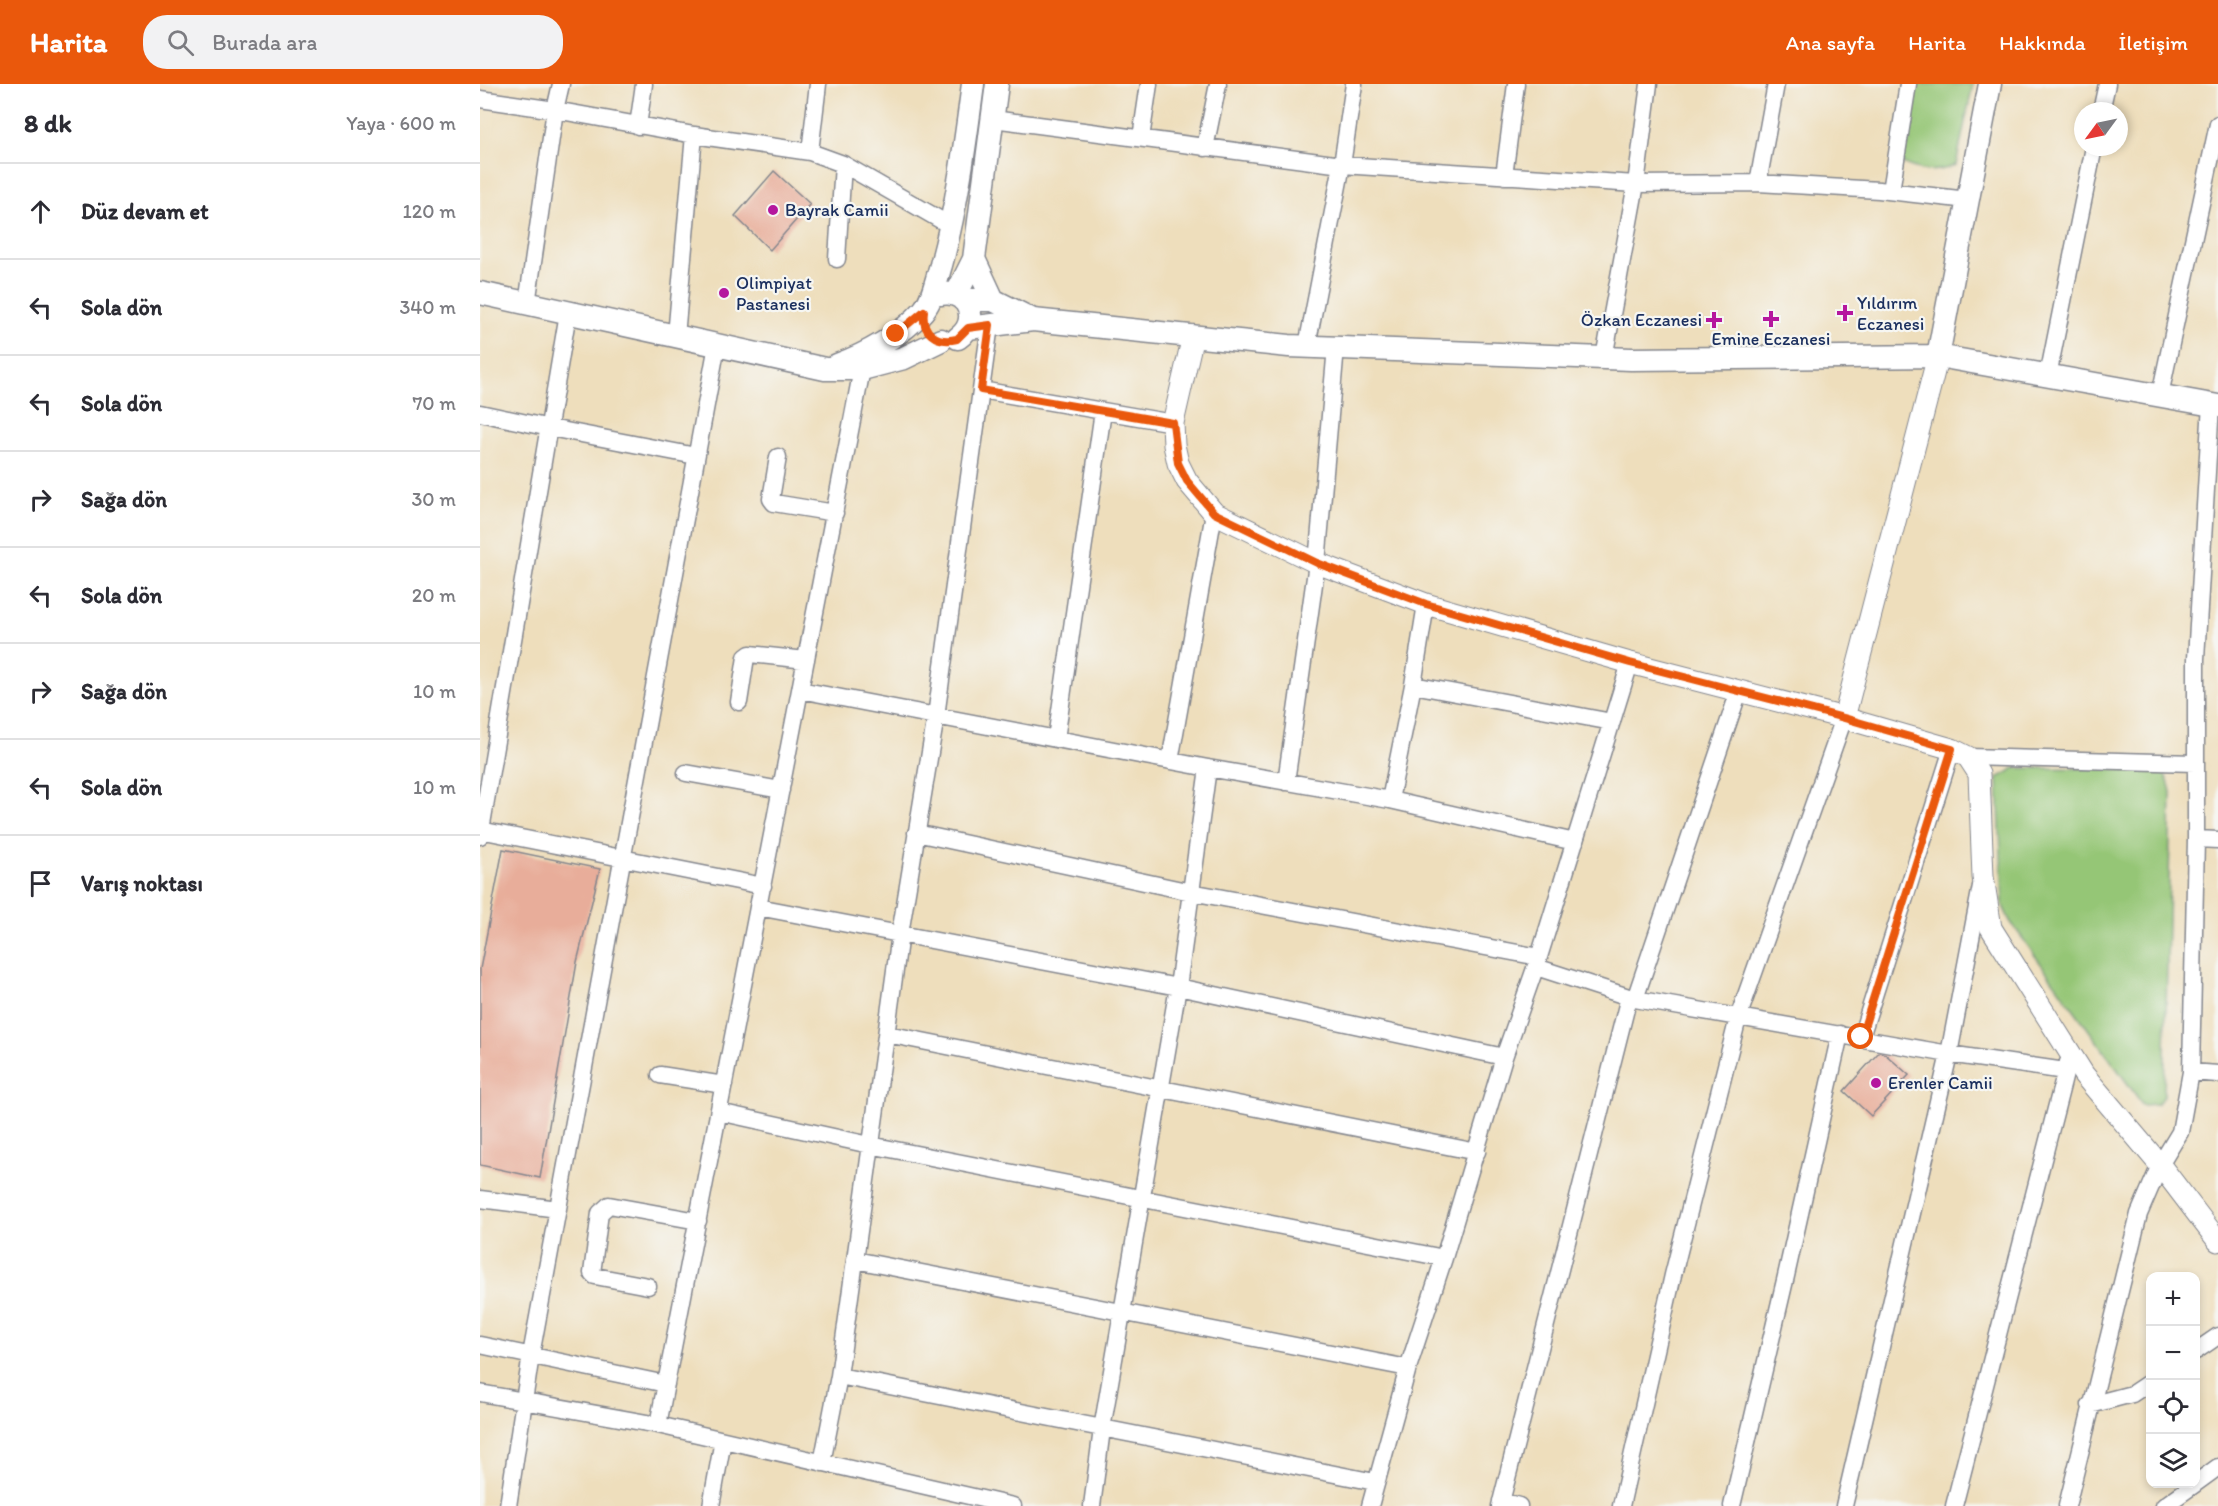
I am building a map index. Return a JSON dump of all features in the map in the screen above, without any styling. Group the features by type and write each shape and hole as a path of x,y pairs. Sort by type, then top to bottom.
{"main road":[{"path":"941,340 927,331 923,319 951,226 973,84"},
{"path":"960,298 974,259 997,84"},
{"path":"1938,356 1990,84"},
{"path":"974,259 993,300"},
{"path":"859,364 928,305 947,293 960,298 993,300 1033,320"},
{"path":"480,294 825,369 904,358 941,340 957,339 968,328 971,320 970,312 960,298"},
{"path":"968,328 1033,320 1307,346 1604,358 1938,356 2215,405"}],"street":[{"path":"527,303 555,110 561,84"},
{"path":"638,126 644,84"},
{"path":"810,152 818,84"},
{"path":"1141,138 1149,84"},
{"path":"1205,147 1218,84"},
{"path":"1307,346 1342,165 1354,84"},
{"path":"1504,176 1516,84"},
{"path":"1604,358 1636,184 1649,84"},
{"path":"1758,183 1776,84"},
{"path":"1891,191 1908,84"},
{"path":"2103,102 2107,84"},
{"path":"484,94 638,126 810,152 843,164 951,226"},
{"path":"993,119 1342,165 1636,184 1758,183 1891,191 1968,200"},
{"path":"2160,395 2218,124"},
{"path":"676,336 694,135"},
{"path":"2048,376 2092,156"},
{"path":"837,259 843,164"},
{"path":"568,313 480,832 622,857 763,886"},
{"path":"822,1462 839,1376 900,934 936,716 990,325"},
{"path":"1193,336 1173,423 1178,463 1187,481 1214,513 1317,563 1426,604 1630,663 1844,718 1960,753 2195,763"},
{"path":"508,1506 531,1354 717,345"},
{"path":"1286,782 1317,563 1336,347"},
{"path":"1621,1506 1673,1275 1738,1018 1844,718 1938,356"},
{"path":"658,1425 835,513 859,364"},
{"path":"981,390 1173,423"},
{"path":"2067,1506 2139,1214 2160,1166 2180,1132 2192,1072 2196,660 2215,405"},
{"path":"1056,739 1103,411"},
{"path":"480,413 696,456"},
{"path":"778,457 771,499 774,503 835,513"},
{"path":"1170,761 1214,513"},
{"path":"1390,800 1413,685 1426,604"},
{"path":"739,702 746,657 750,654 806,660"},
{"path":"1370,1506 1408,1368 1477,1152 1504,1057 1537,962 1630,663"},
{"path":"1413,685 1612,722"},
{"path":"800,690 1170,761 1390,800 1575,842"},
{"path":"1519,1506 1501,1504 1632,998 1739,692"},
{"path":"1960,753 1980,774 1983,877 1991,928 2068,1062 2084,1075 2160,1166 2218,1241"},
{"path":"1861,1037 1960,753"},
{"path":"1092,1506 1102,1429 1178,987 1208,768"},
{"path":"686,773 781,790"},
{"path":"916,833 1191,892 1537,962 1632,998 1949,1054 2068,1062"},
{"path":"2196,839 2218,840"},
{"path":"1844,1506 1949,1054 1983,877"},
{"path":"758,907 1178,987 1504,1057"},
{"path":"887,1034 1477,1152"},
{"path":"1732,1506 1840,1034"},
{"path":"1954,1506 2068,1062"},
{"path":"2192,1072 2218,1074"},
{"path":"660,1075 724,1085"},
{"path":"719,1112 870,1145 1444,1257"},
{"path":"480,1199 558,1209"},
{"path":"648,1286 596,1276 592,1273 600,1213 603,1208 609,1205 698,1221"},
{"path":"855,1260 1408,1368"},
{"path":"2200,1349 2218,1336"},
{"path":"480,1345 666,1384"},
{"path":"839,1376 1375,1482"},
{"path":"2091,1405 2132,1394 2146,1385"},
{"path":"480,1393 658,1425 1013,1506"},
{"path":"711,1506 723,1440"},
{"path":"2200,1480 2218,1467"},
{"path":"2164,1506 2188,1488"}],"green space":[{"path":"1913,84 1973,84 1956,165 1934,171 1913,168 1899,161"},
{"path":"2015,768 2154,769 2162,772 2168,780 2171,792 2164,1096 2157,1104 2143,1105 2010,921 2003,906 1998,778"}],"building":[{"name":"Bayrak Camii","path":"774,171 810,204 770,250 735,216"},
{"path":"503,849 600,869 577,962 540,1178 480,1165 480,969"},
{"name":"Erenler Camii","path":"1879,1052 1885,1054 1909,1075 1871,1116 1844,1091"}],"place":[{"name":"Bayrak Camii","path":"773,210"},
{"name":"Olimpiyat Pastanesi","path":"724,293"},
{"name":"Yıldırım Eczanesi","path":"1845,313"},
{"name":"Emine Eczanesi","path":"1771,319"},
{"name":"Özkan Eczanesi","path":"1714,320"},
{"name":"Erenler Camii","path":"1876,1083"}],"route":[{"path":"896,334 924,311 923,319 927,331 933,337 941,340 957,339 968,328 990,325 981,390 1173,423 1178,463 1197,495 1214,513 1317,563 1426,604 1630,663 1844,718 1952,749 1861,1037"}]}
